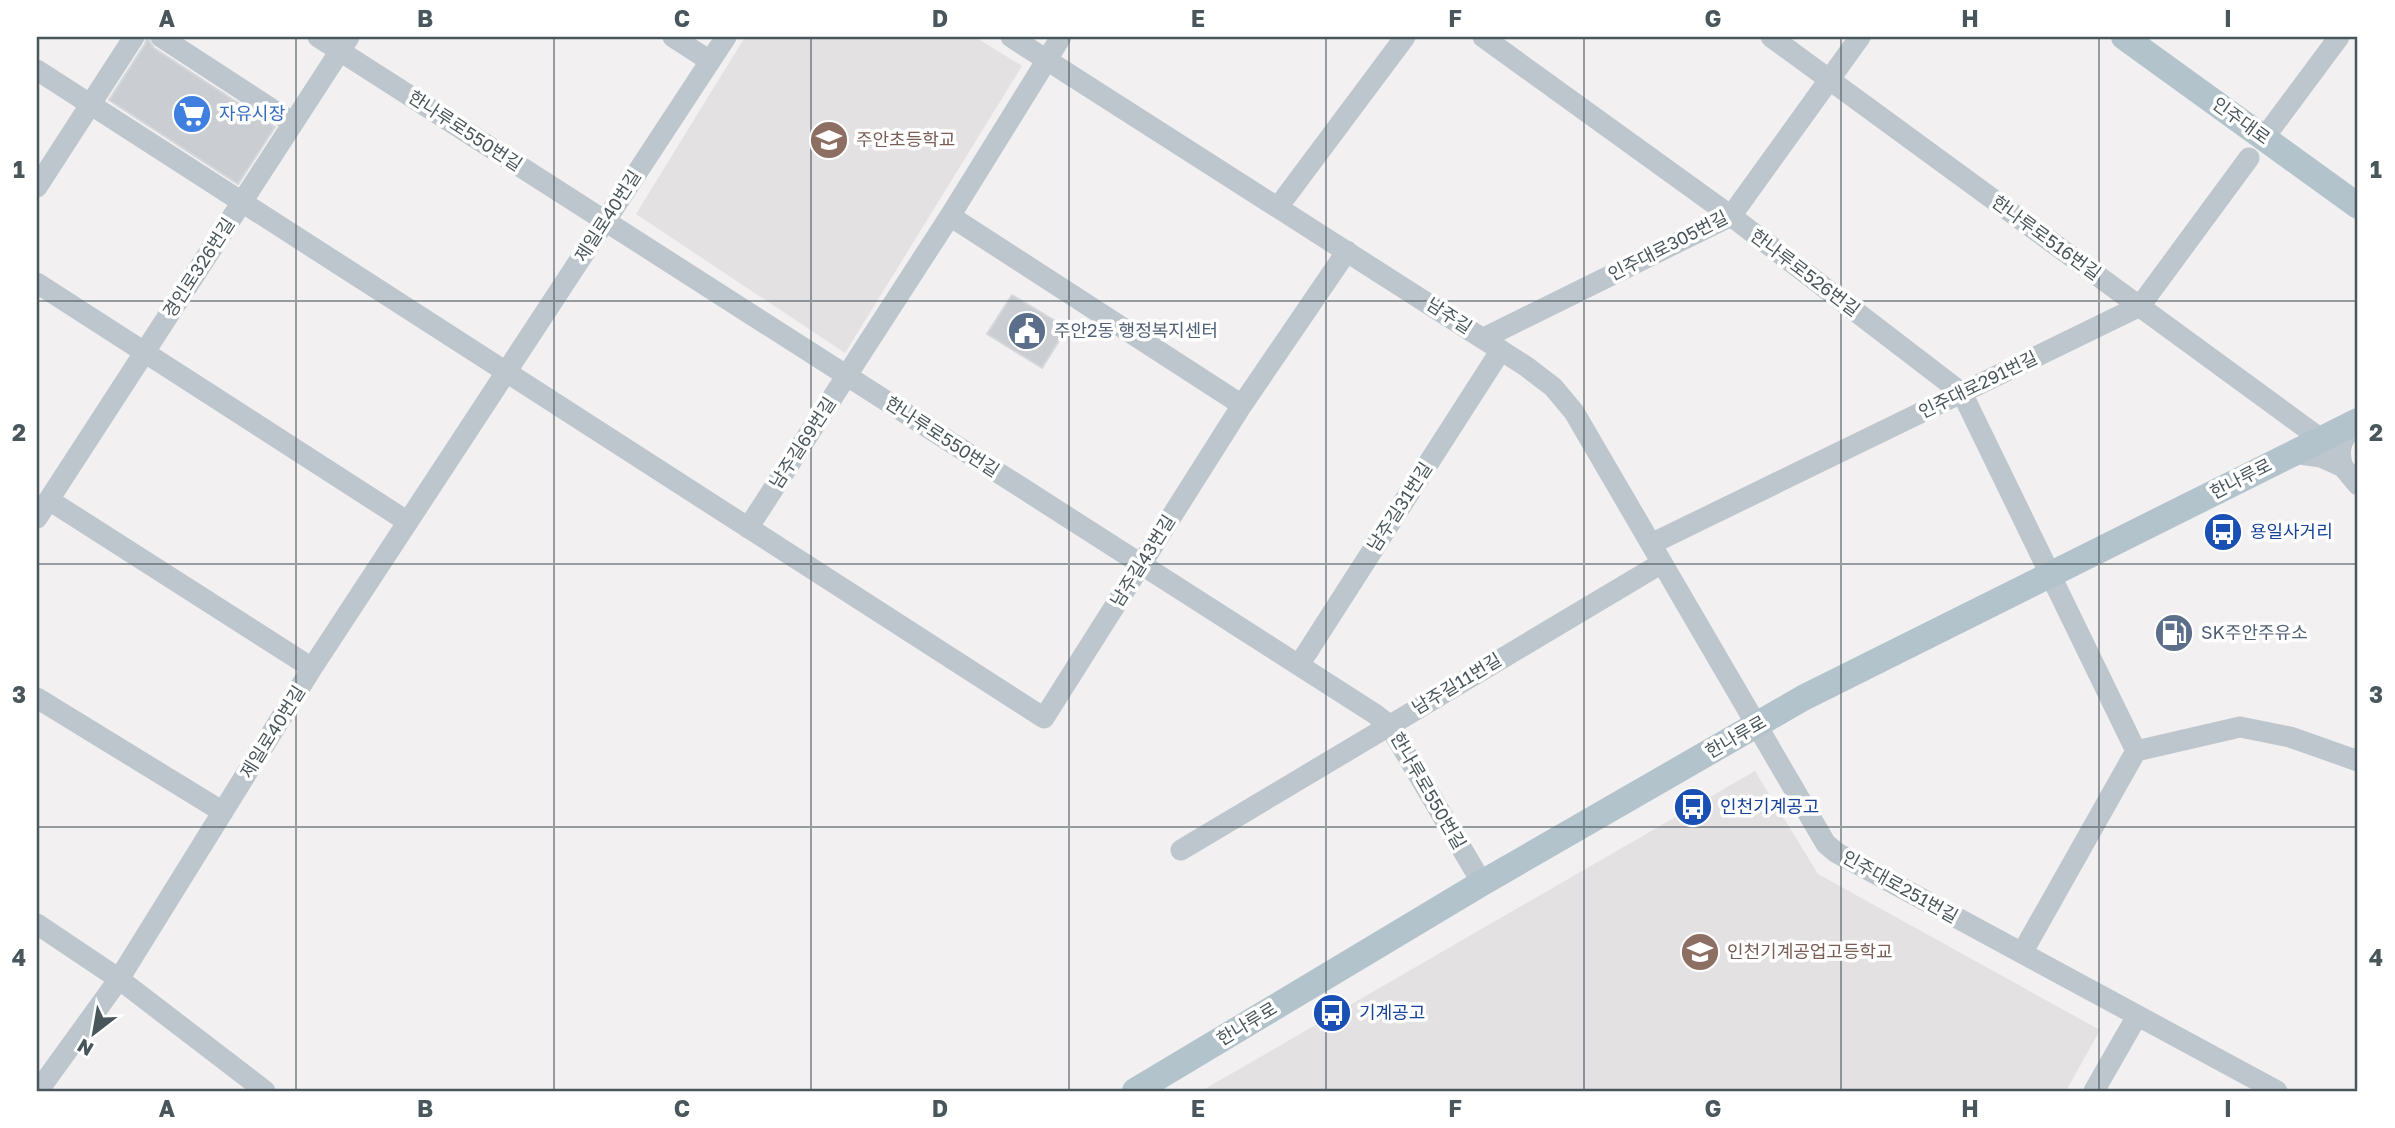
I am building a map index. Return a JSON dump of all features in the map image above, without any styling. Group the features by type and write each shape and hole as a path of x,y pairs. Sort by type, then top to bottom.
{"main road":[{"name":"인주대로","path":"2124,37 2260,143 2358,206"},
{"name":"한나루로","path":"1150,1088 1482,883 1803,698 2357,421"}],"street":[{"path":"37,187 134,37"},
{"path":"161,37 293,123"},
{"name":"한나루로550번길","path":"318,37 345,44 605,221 1389,724 1482,883"},
{"path":"673,37 710,61"},
{"name":"제일로40번길","path":"38,1091 119,979 312,668 726,37"},
{"name":"남주길","path":"1011,37 1493,344 1553,387 1574,412 1757,725"},
{"name":"남주길69번길","path":"748,527 950,216 1061,37"},
{"path":"1278,207 1405,37"},
{"name":"한나루로526번길","path":"1483,37 1731,216 1962,393 2136,751"},
{"name":"한나루로516번길","path":"1772,37 2321,439"},
{"name":"인주대로305번길","path":"1493,344 1731,216 1860,37"},
{"name":"인주대로291번길","path":"1651,544 2140,306 2339,37"},
{"name":"경인로326번길","path":"37,518 345,44"},
{"path":"37,70 748,527"},
{"path":"950,216 1242,405"},
{"name":"남주길43번길","path":"748,527 1044,718 1242,405 1347,251"},
{"path":"37,283 408,522"},
{"name":"남주길31번길","path":"1299,665 1493,344"},
{"path":"2343,467 2340,448 2344,437 2357,421"},
{"path":"2293,453 2321,457 2343,467 2358,485"},
{"path":"49,500 312,668"},
{"name":"남주길11번길","path":"1181,850 1662,563"},
{"path":"37,698 223,812"},
{"name":"인주대로251번길","path":"1757,725 1826,844 1837,853 2277,1091"},
{"path":"2022,953 2136,751 2240,727 2290,737 2358,761"},
{"path":"37,925 119,979 265,1091"},
{"path":"2094,1091 2137,1016"}],"shaded area":[{"name":"주안초등학교","path":"745,37 975,37 1022,66 845,353 636,214"},
{"name":"인천기계공업고등학교","path":"1755,771 1818,874 2100,1030 2066,1091 1203,1090"}],"building":[{"name":"자유시장","path":"147,37 154,48 275,127 238,184 109,100"},
{"name":"주안2동 행정복지센터","path":"1012,295 1067,328 1042,368 987,334"}],"place":[{"name":"자유시장","path":"192,114"},
{"name":"주안초등학교","path":"829,140"},
{"name":"주안2동 행정복지센터","path":"1027,331"},
{"name":"용일사거리","path":"2223,532"},
{"name":"SK주안주유소","path":"2174,633"},
{"name":"인천기계공고","path":"1693,807"},
{"name":"인천기계공업고등학교","path":"1700,952"},
{"name":"기계공고","path":"1332,1013"}]}
